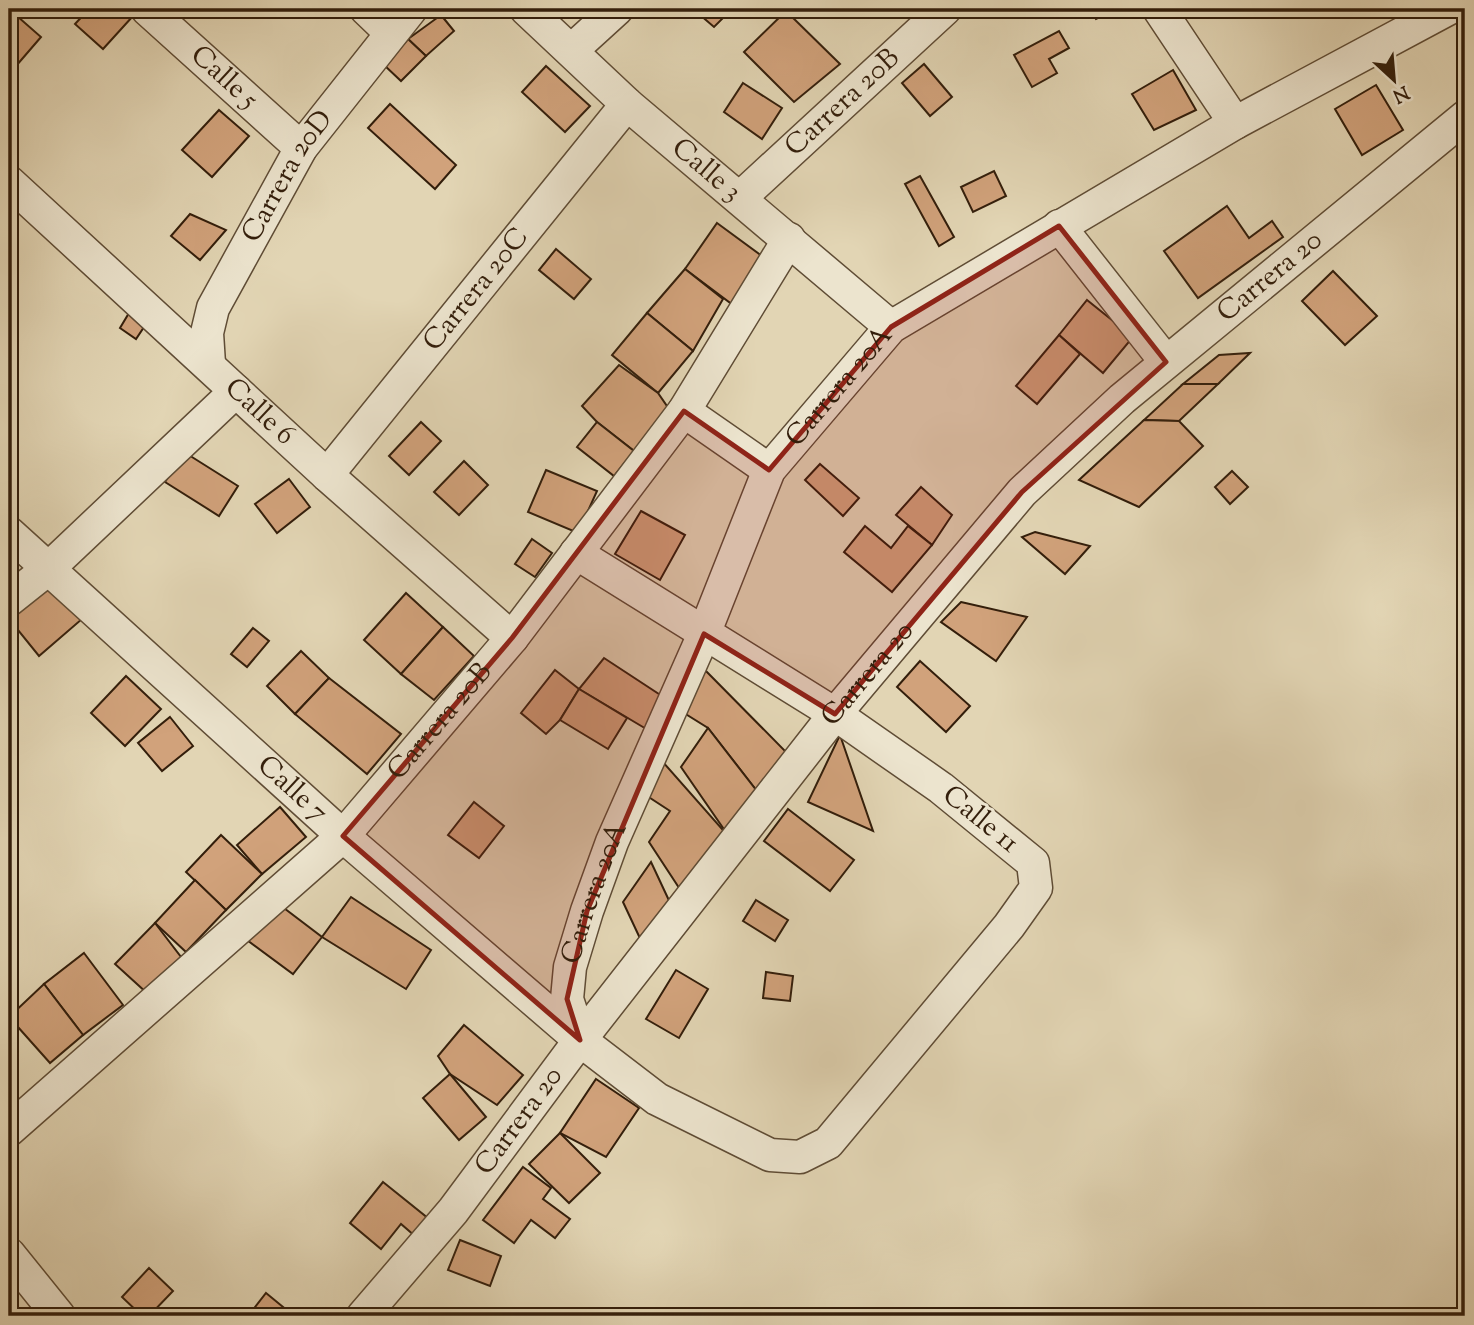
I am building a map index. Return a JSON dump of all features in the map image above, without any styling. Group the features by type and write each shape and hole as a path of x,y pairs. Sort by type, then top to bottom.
{"street":[{"name":"Calle 5","path":"147,9 301,148"},
{"path":"366,9 391,33"},
{"name":"Carrera 20D","path":"209,364 206,333 213,308 301,148 411,9"},
{"name":"Calle 3","path":"526,9 627,104 891,327"},
{"path":"572,50 617,9"},
{"name":"Carrera 20B","path":"740,198 945,9"},
{"path":"1159,9 1235,122"},
{"name":"Carrera 20A","path":"580,1040 567,999 570,967 587,911 612,842 704,634 769,470 891,327 1235,122 1448,9"},
{"name":"Carrera 20C","path":"327,475 627,104"},
{"name":"Carrera 20","path":"363,1316 453,1211 580,1040 835,714 1022,492 1166,362 1465,117"},
{"name":"Calle 6","path":"9,182 327,475 512,638"},
{"path":"1059,226 1166,362"},
{"name":"Carrera 20B","path":"9,1130 343,836 512,638 684,411 789,239"},
{"path":"9,600 48,569 236,391"},
{"path":"684,411 769,470"},
{"name":"Calle 7","path":"9,533 343,836 580,1040"},
{"name":"Calle 11","path":"576,553 835,714 941,788 1033,863 1036,888 1009,926 828,1143 800,1157 770,1155 657,1099 580,1040"},
{"path":"9,1254 59,1316"}],"highlighted area":[{"path":"1059,226 1166,362 1022,492 835,714 704,634 587,911 567,999 580,1040 343,836 512,638 684,411 769,470 891,327"}],"building":[{"path":"9,9 41,37 16,66 9,60"},
{"path":"89,9 125,9 133,16 103,49 75,24"},
{"path":"703,9 732,9 714,27 699,14"},
{"path":"1090,9 1116,9 1096,19"},
{"path":"786,11 840,64 794,102 744,52"},
{"path":"441,15 454,31 426,56 408,39"},
{"path":"1059,31 1069,48 1049,59 1057,73 1032,87 1014,55"},
{"path":"408,39 426,56 401,81 384,65"},
{"path":"924,64 952,97 930,116 902,83"},
{"path":"546,66 590,106 565,132 522,92"},
{"path":"1173,70 1196,110 1154,130 1132,94"},
{"path":"743,83 782,108 762,139 724,112"},
{"path":"1376,85 1403,130 1362,155 1335,109"},
{"path":"390,104 456,165 435,189 368,128"},
{"path":"219,110 249,136 212,177 182,150"},
{"path":"994,171 1006,196 973,212 961,187"},
{"path":"920,176 954,237 939,246 905,184"},
{"path":"1227,206 1249,238 1272,221 1283,237 1198,298 1164,251"},
{"path":"190,214 226,230 200,260 171,236"},
{"path":"717,223 766,259 733,305 685,269"},
{"path":"556,249 591,279 574,299 539,270"},
{"path":"685,269 723,299 693,351 647,313"},
{"path":"1333,271 1377,316 1345,345 1302,301"},
{"path":"1087,300 1133,337 1103,373 1059,335"},
{"path":"129,313 146,324 136,339 120,328"},
{"path":"647,313 693,351 658,393 612,355"},
{"path":"1059,335 1080,354 1037,404 1016,386"},
{"path":"1250,353 1218,384 1183,384 1219,355"},
{"path":"619,365 658,393 671,412 634,451 597,422 582,406"},
{"path":"1183,384 1218,384 1179,421 1144,420"},
{"path":"1144,420 1179,421 1203,446 1139,507 1079,480"},
{"path":"421,422 441,441 409,475 389,456"},
{"path":"597,422 634,451 614,476 577,447"},
{"path":"184,452 238,486 219,516 165,482"},
{"path":"464,461 488,485 459,515 434,492"},
{"path":"820,464 859,498 843,516 805,480"},
{"path":"546,470 597,491 578,533 528,512"},
{"path":"1232,471 1248,487 1230,504 1215,487"},
{"path":"289,479 310,507 277,533 255,504"},
{"path":"921,487 952,515 932,545 896,515"},
{"path":"641,511 685,535 660,580 615,554"},
{"path":"865,526 891,548 908,526 932,545 892,592 844,552"},
{"path":"1035,532 1090,546 1065,574 1022,537"},
{"path":"532,539 552,553 535,577 515,564"},
{"path":"51,583 82,619 39,656 9,619"},
{"path":"406,593 443,627 401,674 364,640"},
{"path":"961,602 1027,617 996,661 941,622"},
{"path":"443,627 474,656 434,700 401,674"},
{"path":"253,628 269,641 247,667 231,654"},
{"path":"301,651 329,678 295,714 267,686"},
{"path":"604,658 668,700 648,730 579,689"},
{"path":"920,661 970,706 946,732 897,687"},
{"path":"702,667 788,754 760,795 708,728 676,708"},
{"path":"555,670 579,689 560,720 546,734 521,713"},
{"path":"126,676 161,709 125,746 91,713"},
{"path":"329,678 401,734 367,774 295,714"},
{"path":"579,689 627,718 608,749 560,720"},
{"path":"170,717 193,746 162,771 138,743"},
{"path":"708,728 760,795 730,838 681,767"},
{"path":"840,735 873,831 808,802"},
{"path":"662,761 730,838 687,900 649,842 670,811 641,792"},
{"path":"474,802 504,826 479,858 448,835"},
{"path":"280,807 306,837 262,874 237,845"},
{"path":"788,809 854,860 830,891 764,841"},
{"path":"221,835 262,874 226,910 186,872"},
{"path":"651,862 673,909 645,949 623,902"},
{"path":"195,880 226,910 186,952 155,923"},
{"path":"351,897 431,950 406,989 322,937"},
{"path":"756,900 788,920 775,941 743,921"},
{"path":"276,902 322,937 293,974 247,940"},
{"path":"155,923 181,957 148,994 115,964"},
{"path":"84,953 123,1005 83,1035 44,984"},
{"path":"676,970 708,989 679,1038 646,1019"},
{"path":"766,972 793,976 790,1001 763,998"},
{"path":"44,984 83,1035 50,1063 9,1017"},
{"path":"464,1025 523,1075 497,1105 450,1074 438,1056"},
{"path":"450,1074 486,1117 459,1140 423,1098"},
{"path":"596,1079 639,1108 606,1157 560,1133"},
{"path":"560,1133 600,1173 569,1203 529,1164"},
{"path":"523,1167 551,1188 543,1199 570,1219 555,1238 531,1220 514,1243 483,1220"},
{"path":"383,1182 429,1219 415,1236 401,1224 381,1249 350,1223"},
{"path":"460,1240 501,1256 490,1286 448,1270"},
{"path":"149,1268 173,1291 149,1316 142,1316 122,1297"},
{"path":"266,1293 294,1316 248,1316"}]}
